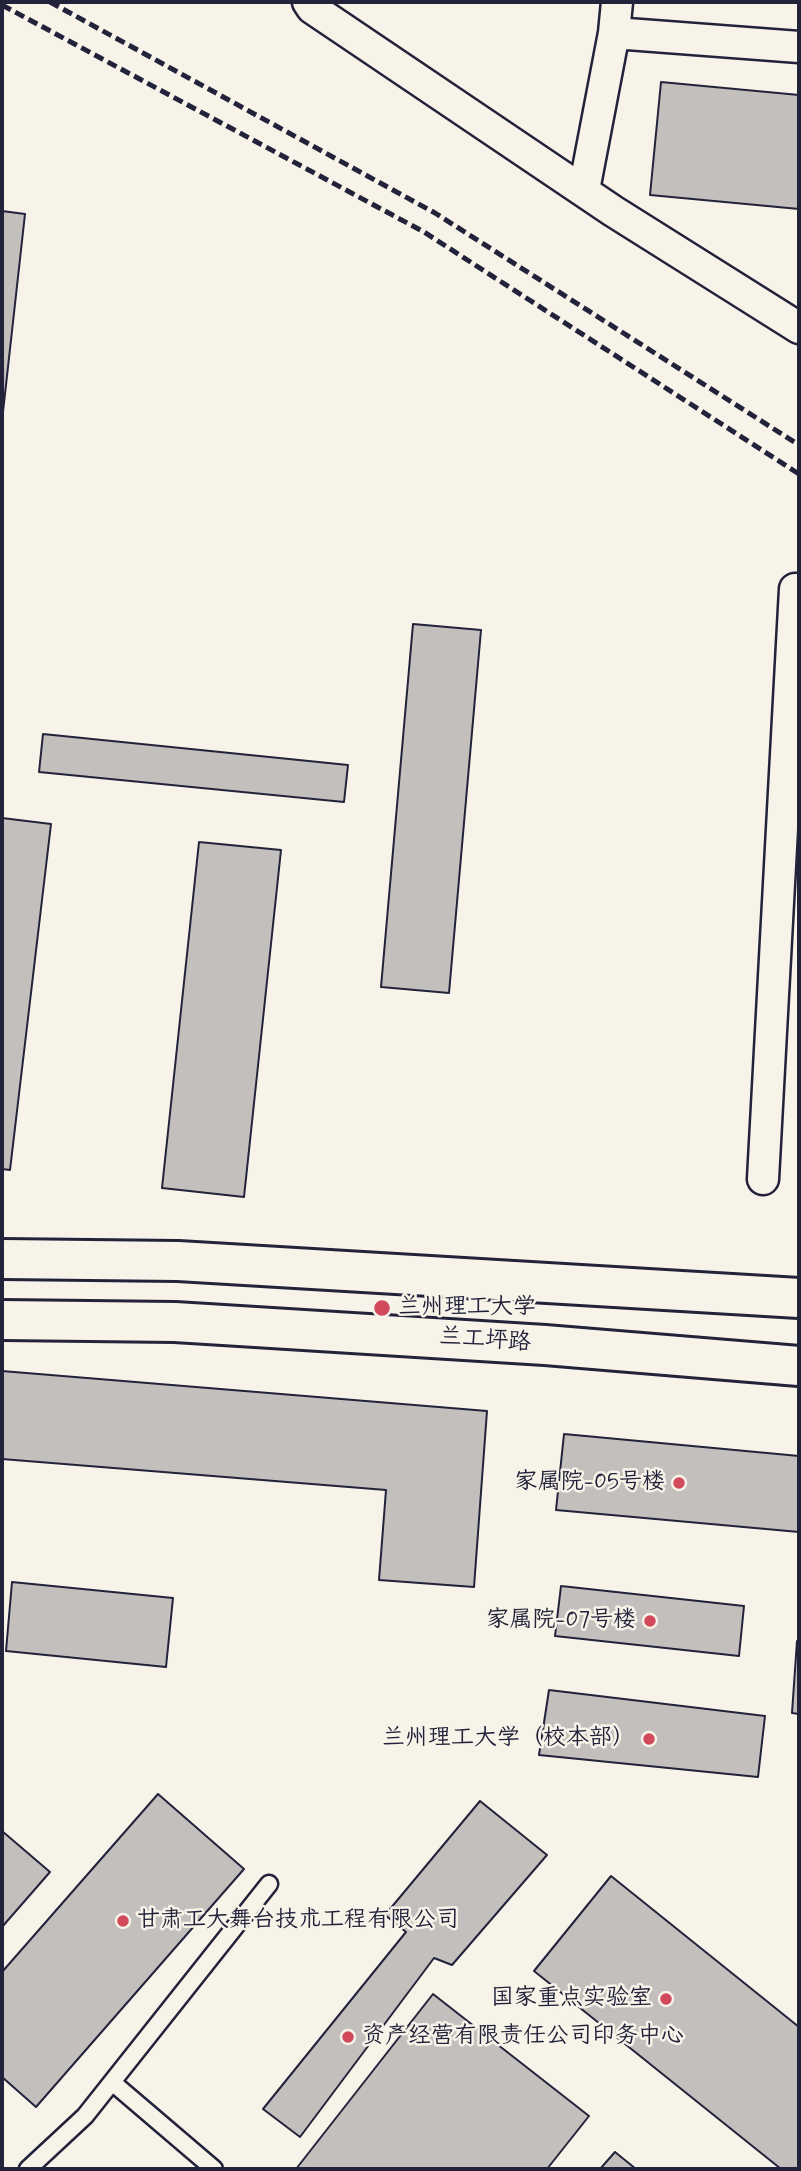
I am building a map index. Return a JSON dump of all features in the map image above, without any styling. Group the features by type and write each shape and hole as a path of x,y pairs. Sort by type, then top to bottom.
{"highway":[{"path":"2,1259 178,1261 799,1298"},
{"name":"兰工坪路","path":"2,1320 175,1322 545,1345 799,1366"}],"street":[{"path":"308,2 312,8 584,190 799,328"},
{"path":"584,190 614,33 617,2"},
{"path":"614,33 799,47"},
{"path":"763,1179 796,610"}],"lane":[{"path":"28,2169 85,2116 269,1884"},
{"path":"112,2082 214,2169"}],"building":[{"path":"661,82 799,95 799,209 650,195"},
{"path":"2,211 25,214 2,421"},
{"path":"413,624 481,630 449,993 381,987"},
{"path":"43,734 348,765 344,802 39,772"},
{"path":"2,818 51,824 10,1170 2,1169"},
{"path":"199,842 281,850 244,1197 162,1188"},
{"path":"2,1371 487,1411 474,1587 379,1580 386,1490 2,1459"},
{"name":"家属院-05号楼","path":"564,1434 799,1456 799,1532 556,1510"},
{"path":"12,1582 173,1598 166,1667 6,1651"},
{"name":"家属院-07号楼","path":"561,1586 744,1606 739,1656 555,1636"},
{"path":"799,1641 799,1714 792,1713"},
{"path":"549,1690 765,1716 758,1777 539,1755"},
{"name":"甘肃工大舞台技术工程有限公司","path":"158,1794 244,1869 36,2107 2,2077 2,1972"},
{"name":"资产经营有限责任公司印务中心","path":"480,1801 547,1855 452,1965 434,1958 300,2137 263,2109 406,1932 385,1915"},
{"path":"2,1831 50,1872 2,1927"},
{"name":"国家重点实验室","path":"611,1876 799,2027 799,2169 781,2169 534,1971"},
{"name":"甘肃工大舞台技术工程有限公司","path":"433,1994 589,2116 547,2169 296,2169"},
{"path":"615,2152 636,2169 600,2169"}],"railway":[{"path":"50,2 435,213 799,445"},
{"path":"2,5 424,232 799,474"}],"place":[{"name":"兰州理工大学","path":"382,1308"},
{"name":"家属院-05号楼","path":"679,1483"},
{"name":"家属院-07号楼","path":"650,1621"},
{"name":"兰州理工大学（校本部）","path":"649,1739"},
{"name":"甘肃工大舞台技术工程有限公司","path":"123,1921"},
{"name":"国家重点实验室","path":"666,1999"},
{"name":"资产经营有限责任公司印务中心","path":"348,2037"}]}
